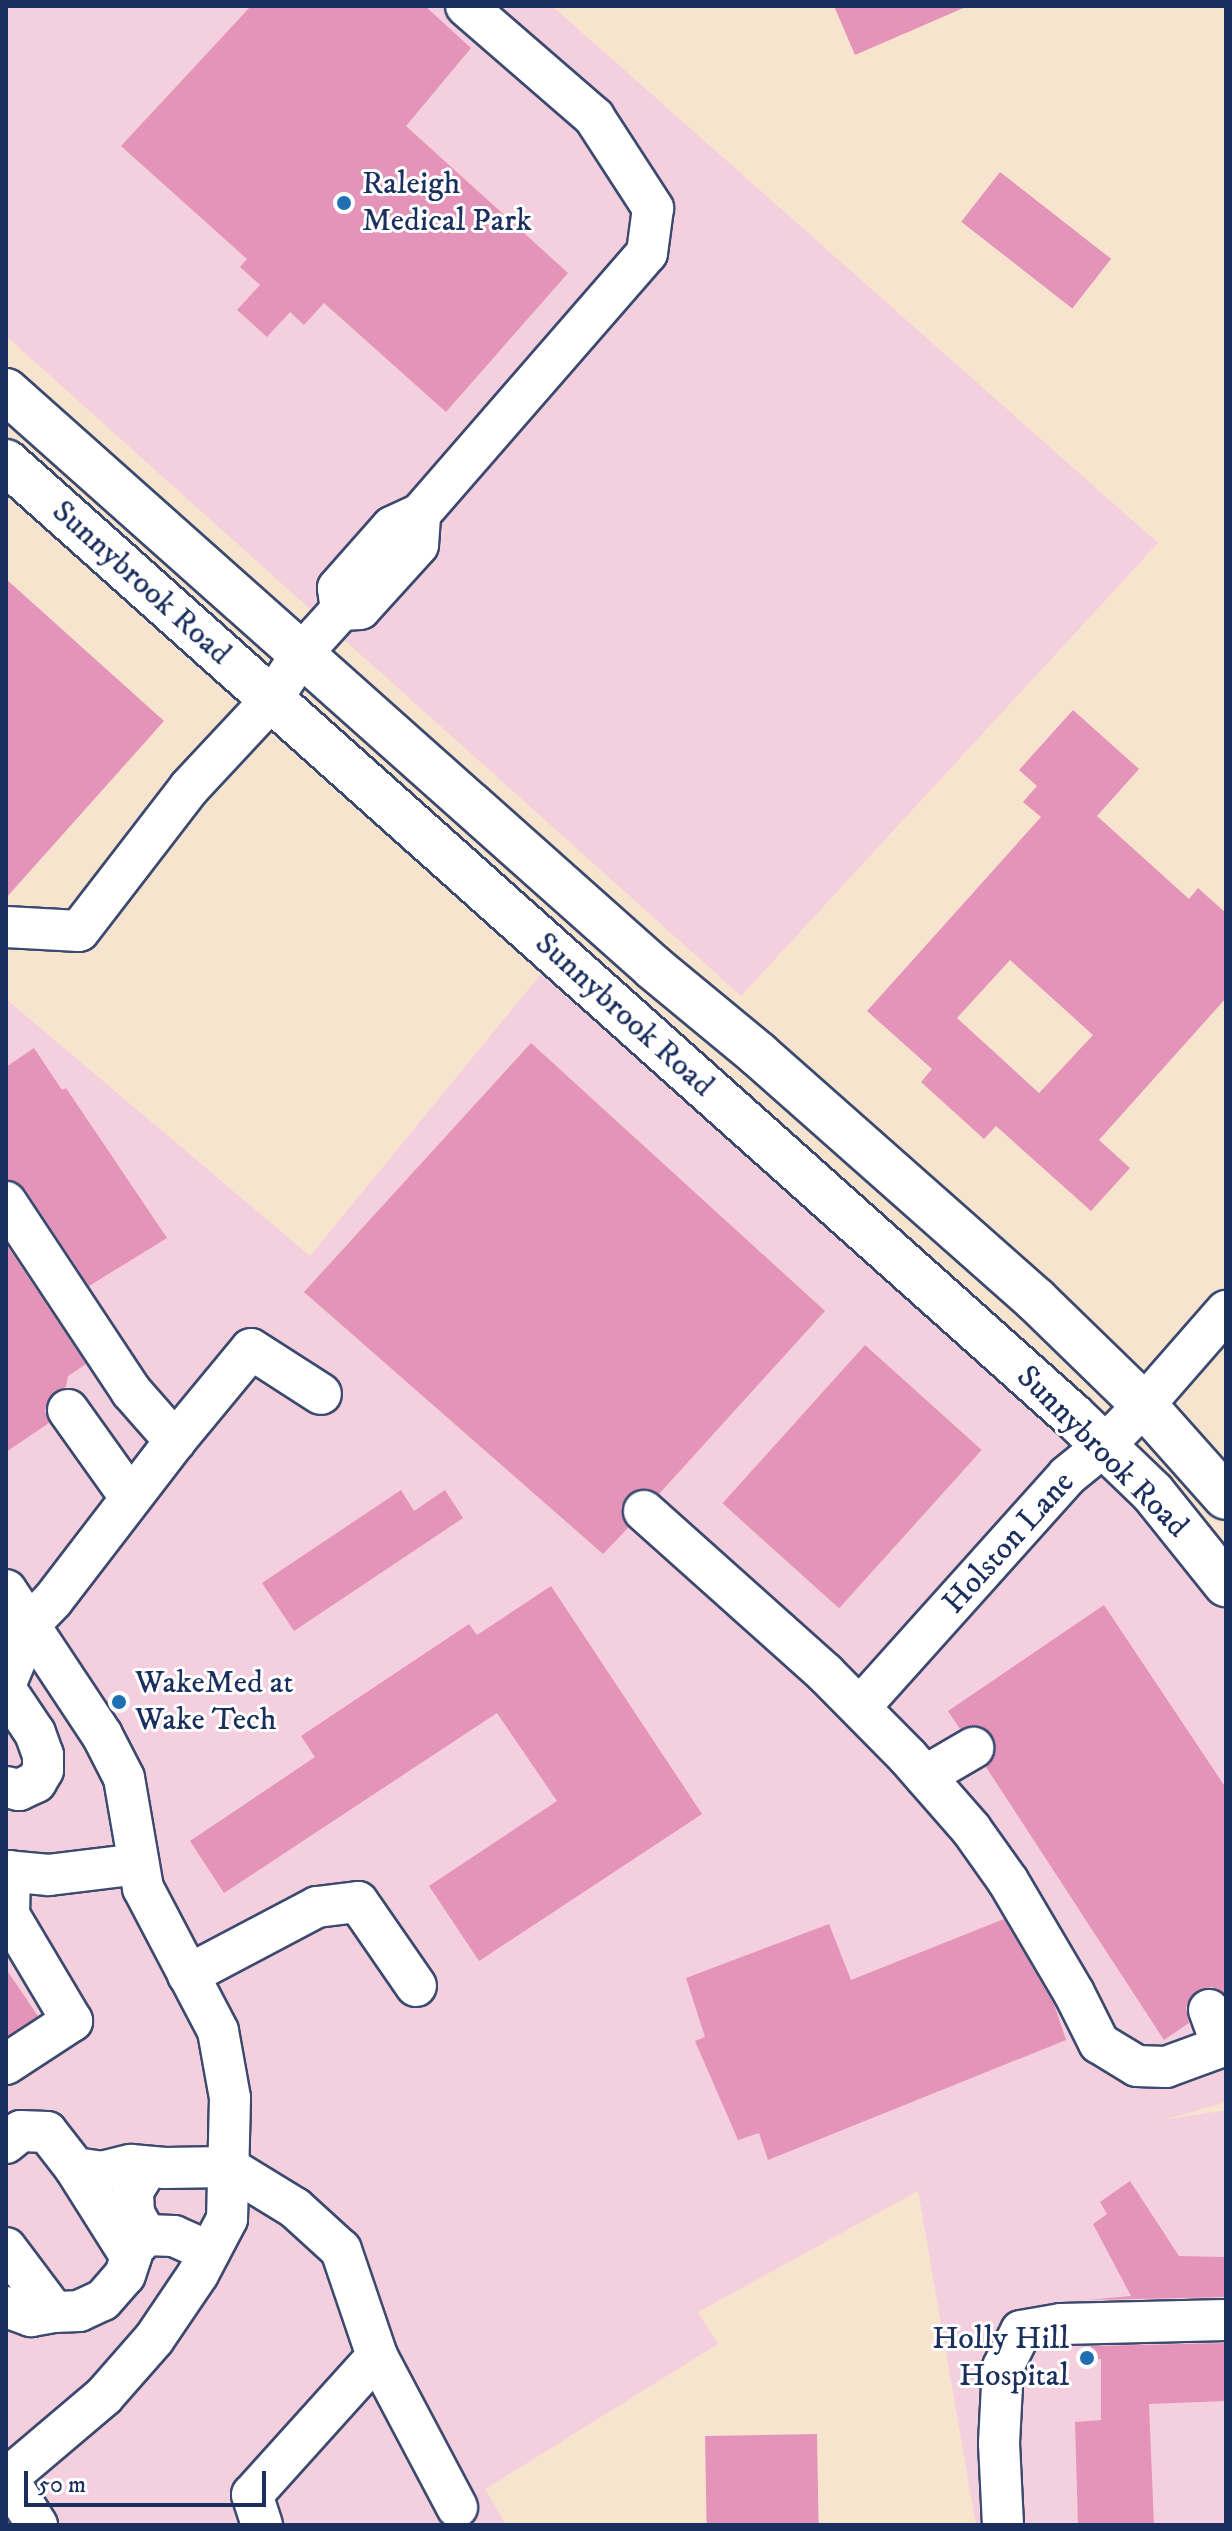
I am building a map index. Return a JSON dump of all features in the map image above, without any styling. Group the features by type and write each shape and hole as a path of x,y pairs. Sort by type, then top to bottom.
{"main road":[{"name":"Sunnybrook Road","path":"6,391 654,968 758,1054 1036,1300 1144,1405 1226,1497"},
{"name":"Sunnybrook Road","path":"6,462 1104,1446 1153,1493 1226,1584"},
{"path":"554,952 625,979 654,968"}],"street":[{"path":"6,927 79,931 189,788 272,699 302,653 341,610 360,609 418,545 420,514 647,253 653,208 594,117 466,6"},
{"path":"6,1202 131,1391 175,1441"},
{"name":"Holston Lane","path":"860,1707 1067,1476 1104,1446 1144,1405 1226,1311"},
{"path":"6,1683 31,1623 53,1600 130,1497 251,1349 321,1394"},
{"path":"68,1410 130,1497"},
{"path":"644,1511 860,1707 971,1829 1008,1881 1074,1993 1099,2043 1137,2066 1166,2067 1219,2033"},
{"path":"6,1590 31,1623 102,1735 124,1778 143,1888 218,2031 230,2098 227,2219 210,2252 154,2339 104,2396 7,2479 37,2525"},
{"path":"6,1690 35,1733 43,1755 43,1770 36,1782 19,1790 6,1787"},
{"path":"925,1776 973,1748"},
{"path":"6,2064 72,2021 9,1915 8,1871 49,1875 138,1864"},
{"path":"188,1975 317,1907 358,1902 416,1986"},
{"path":"6,2143 21,2131 47,2132 139,2246"},
{"path":"75,2168 102,2172 131,2165 228,2167 295,2208 341,2250 377,2356 457,2507"},
{"path":"6,2307 31,2316 79,2311 103,2300 125,2275 139,2246 133,2191 148,2167"},
{"path":"139,2246 174,2236 210,2252"},
{"path":"6,2248 54,2312"},
{"path":"1003,2525 999,2443 1003,2367 1021,2331 1061,2324 1226,2320"},
{"path":"262,2525 252,2495 377,2356"}],"shaded area":[{"path":"6,6 552,6 1158,543 741,996 6,336"},
{"path":"541,974 1040,1420 1183,1555 1226,1614 1226,2102 1164,2120 1226,2110 1226,2525 976,2525 918,2191 698,2312 718,2344 485,2489 506,2525 6,2525 6,999 310,1256"}],"building":[{"path":"251,6 425,6 471,48 406,126 568,273 446,412 324,303 304,325 290,312 267,337 237,310 260,285 240,267 247,259 121,146"},
{"path":"834,6 968,6 855,55"},
{"path":"1000,172 1111,259 1072,308 961,222"},
{"path":"6,579 164,721 6,898"},
{"path":"1073,710 1139,769 1097,816 1189,899 1198,888 1226,913 1226,998 1099,1140 1130,1168 1091,1211 996,1126 984,1139 921,1082 932,1069 867,1011 1041,817 1023,802 1037,786 1019,770","holes":["1010,960 1093,1035 1039,1093 957,1018"]},
{"path":"531,1043 825,1311 659,1494 648,1488 627,1495 621,1507 628,1528 603,1554 304,1292"},
{"path":"34,1048 62,1090 66,1088 167,1238 89,1286 25,1189 6,1179 6,1067"},
{"path":"6,1244 86,1364 68,1376 66,1387 55,1391 48,1400 45,1411 49,1423 6,1452"},
{"path":"865,1345 982,1450 839,1608 722,1503"},
{"path":"401,1490 414,1511 445,1490 463,1518 294,1631 262,1583"},
{"path":"551,1586 702,1814 479,1961 429,1886 557,1801 497,1713 224,1893 190,1841 315,1757 301,1736 469,1624 477,1635"},
{"path":"1104,1605 1226,1788 1226,1995 1212,1987 1192,1995 1186,2007 1189,2023 1164,2040 986,1767 996,1749 992,1736 974,1725 960,1729 948,1711"},
{"path":"1004,1919 1054,2004 1066,2040 768,2160 759,2133 738,2140 695,2041 705,2037 686,1978 829,1924 851,1980"},
{"path":"6,1969 38,2016 6,2037"},
{"path":"1130,2181 1179,2256 1226,2257 1226,2297 1088,2300 1131,2296 1093,2224 1107,2214 1100,2202"},
{"path":"1226,2343 1226,2401 1149,2404 1154,2525 1078,2525 1075,2422 1101,2420 1101,2359 1091,2360 1091,2346"},
{"path":"817,2434 819,2525 707,2525 705,2436"}],"place":[{"name":"Raleigh Medical Park","path":"344,203"},
{"name":"WakeMed at Wake Tech","path":"119,1702"},
{"name":"Holly Hill Hospital","path":"1087,2358"}]}
